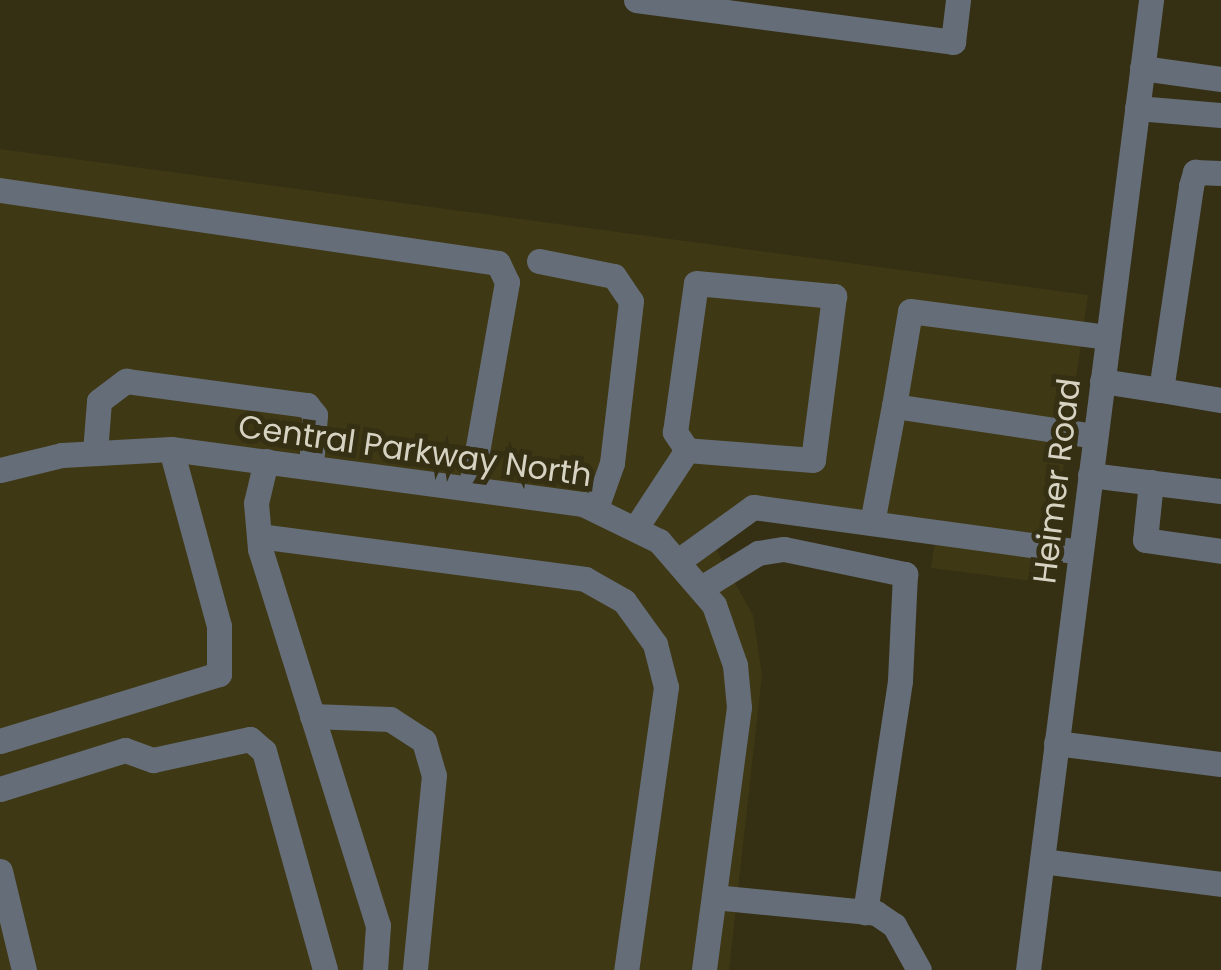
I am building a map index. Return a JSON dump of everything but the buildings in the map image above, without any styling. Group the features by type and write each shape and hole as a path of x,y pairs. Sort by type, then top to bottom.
{"street":[{"path":"636,0 953,42 958,0"},
{"name":"Heimer Road","path":"1028,970 1152,0"},
{"path":"1142,68 1221,80"},
{"path":"1137,108 1221,115"},
{"path":"1161,390 1192,186 1196,172 1221,173"},
{"path":"0,190 498,263 506,282 471,486"},
{"path":"539,261 614,276 631,301 612,463 596,508"},
{"path":"696,283 834,296 813,460 686,450 675,432 696,283"},
{"path":"872,523 910,311 1108,338"},
{"path":"95,452 99,401 126,382 307,405 315,415 312,466"},
{"path":"1102,382 1221,400"},
{"path":"894,406 1095,436"},
{"path":"0,741 219,674 220,626 171,449"},
{"name":"Central Parkway North","path":"0,470 95,452 171,449 471,486 596,508 637,526 681,560 703,587 730,644 739,708 704,970"},
{"path":"637,526 686,450"},
{"path":"266,461 259,536 378,925 379,968"},
{"path":"1090,474 1221,491"},
{"path":"1151,482 1146,540 1221,552"},
{"path":"681,560 754,507 1080,552"},
{"path":"259,536 585,579 624,601 655,644 666,687 626,970"},
{"path":"703,587 758,554 784,549 905,574 900,681 865,912"},
{"path":"312,716 390,719 424,741 434,775 415,970"},
{"path":"0,790 125,750 153,760 250,740 264,751 325,970"},
{"path":"1056,743 1221,764"},
{"path":"1042,861 1221,884"},
{"path":"0,872 24,970"},
{"path":"714,897 865,912 894,925 919,970"}],"shaded area":[{"path":"0,149 1088,295 1047,583 931,568 935,542 760,516 715,547 753,615 762,675 729,970 0,970"}]}
